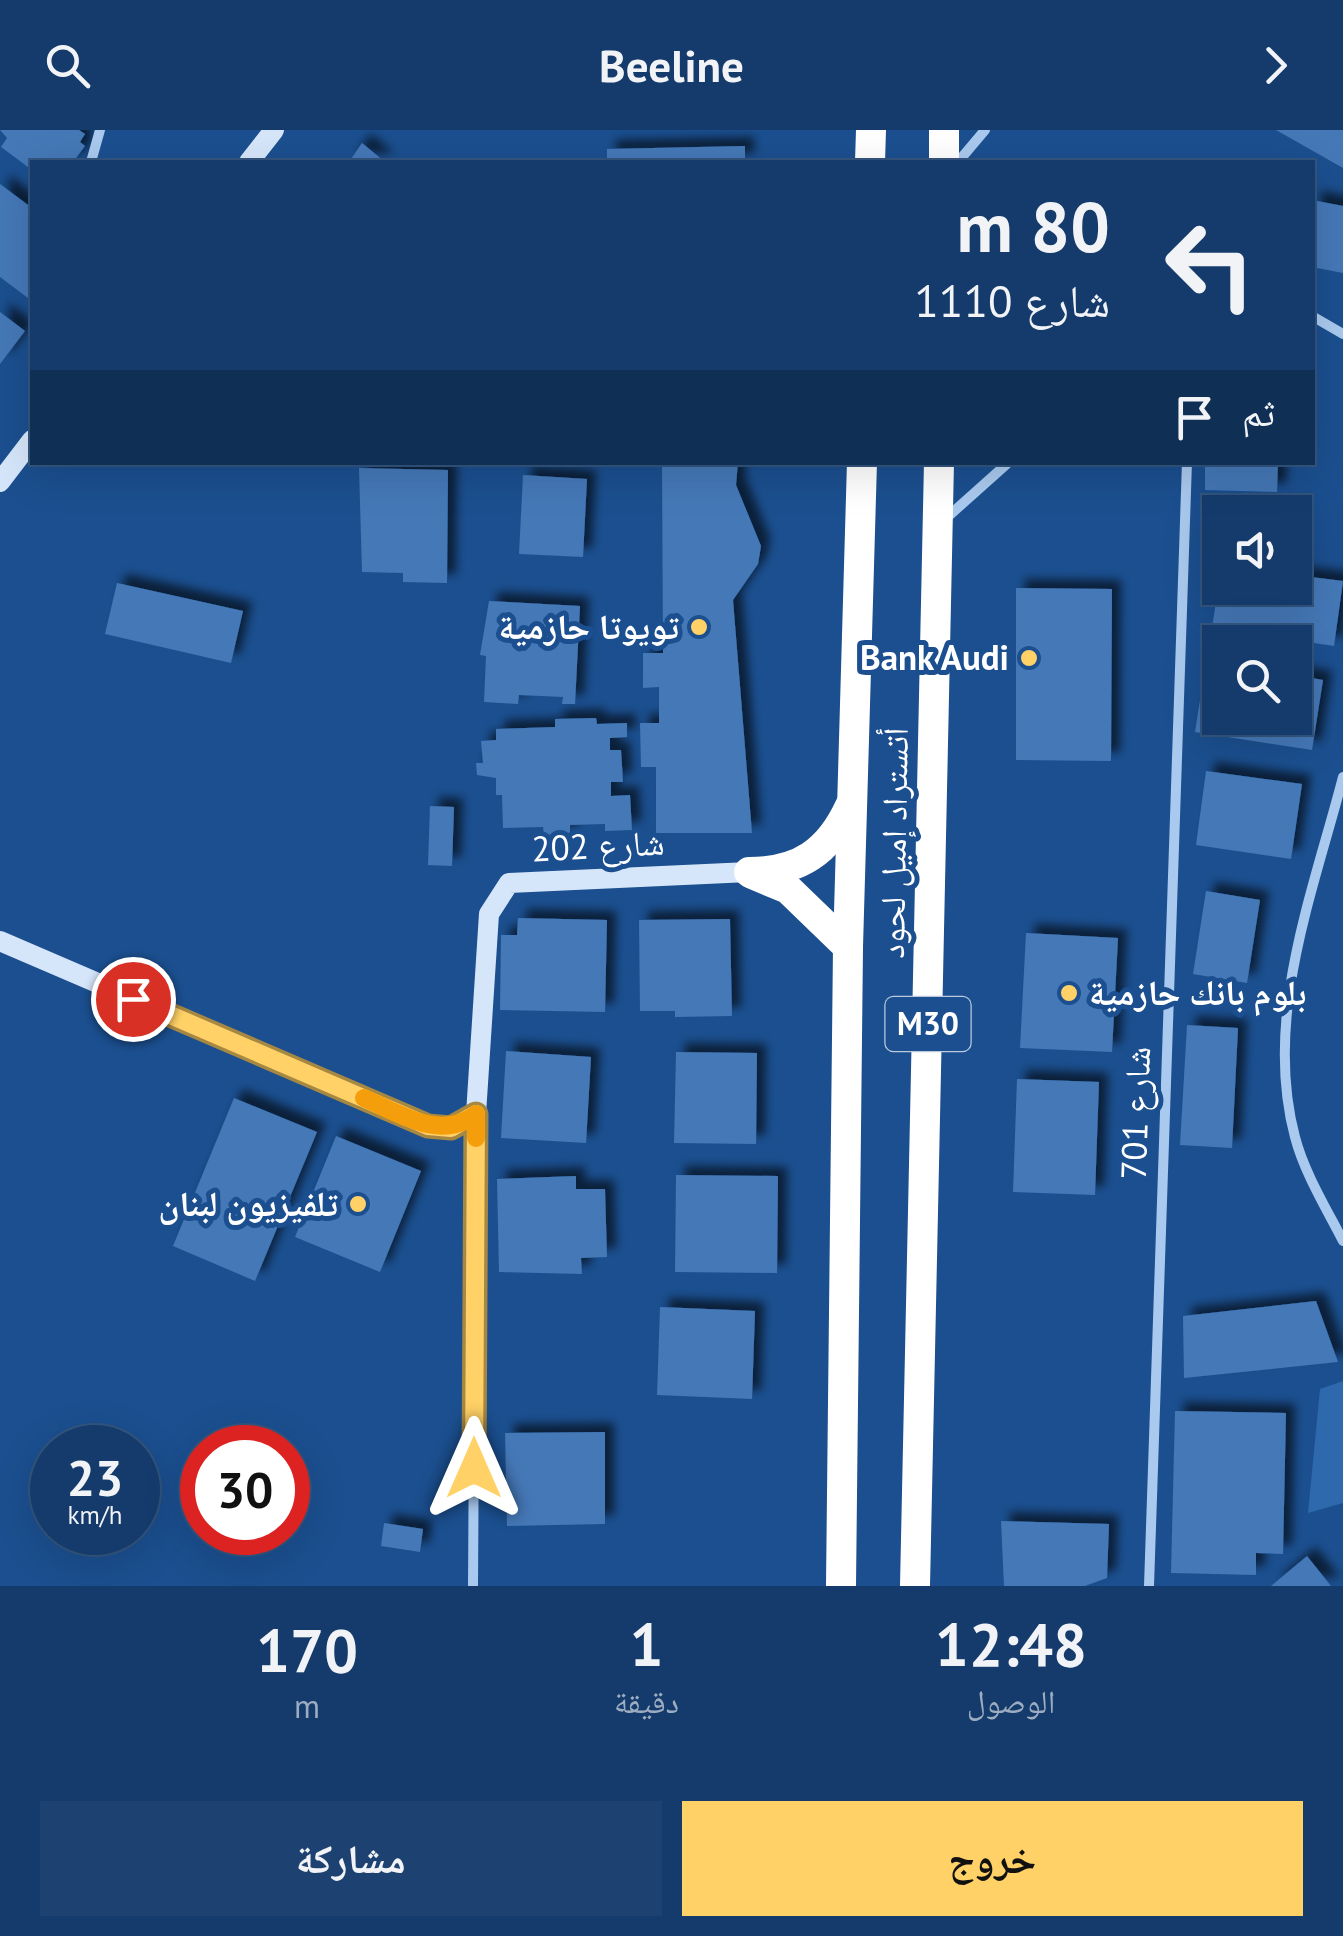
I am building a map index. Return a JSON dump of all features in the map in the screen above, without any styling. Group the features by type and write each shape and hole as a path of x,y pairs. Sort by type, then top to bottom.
{"highway":[{"path":"870,160 871,130"},
{"path":"944,130 944,160"},
{"name":"أتستراد إميل لحود","path":"841,1586 848,947 862,465"},
{"name":"أتستراد إميل لحود","path":"915,1586 940,465"},
{"path":"749,872 772,872 805,862 839,830 853,798"},
{"path":"749,872 788,889 848,947"}],"street":[{"path":"92,160 100,130"},
{"path":"251,160 274,130"},
{"path":"960,160 985,130"},
{"path":"1315,318 1343,334"},
{"path":"0,482 30,443"},
{"path":"938,525 1006,465"},
{"name":"شارع 701","path":"1149,1586 1187,465"},
{"path":"1343,777 1283,1026 1295,1138 1343,1241"},
{"name":"شارع 202","path":"476,1114 489,914 509,883 749,872"},
{"path":"0,941 428,1126 451,1128 476,1114 473,1586"}],"shaded area":[{"path":"1343,1381 1343,1503 1308,1513 1320,1389"}],"building":[{"path":"0,130 79,130 85,134 80,142 85,146 74,160 30,160 30,169 1,147 7,138"},
{"path":"1276,130 1343,130 1343,168"},
{"path":"362,143 383,160 350,160"},
{"path":"745,146 745,160 607,160 607,149"},
{"path":"0,184 30,206 30,300 0,277"},
{"path":"1315,201 1343,206 1343,273 1315,268"},
{"path":"0,312 25,331 0,364"},
{"name":"تويوتا حازمية","path":"662,465 738,465 736,485 761,546 758,564 733,600 752,833 656,833 656,767 641,767 640,723 659,723 659,687 643,688 643,653 663,653"},
{"path":"1205,465 1278,465 1277,492 1205,490"},
{"path":"359,468 448,470 447,583 403,582 403,573 362,572"},
{"path":"523,475 587,479 583,557 519,554"},
{"path":"1312,577 1343,581 1334,646 1312,643 1312,625 1212,625 1215,605 1312,605"},
{"path":"117,583 243,611 231,663 105,634"},
{"path":"1016,588 1112,589 1111,761 1016,760"},
{"path":"489,601 580,606 575,704 562,704 563,697 519,695 518,704 484,702 486,656 480,655"},
{"path":"1312,678 1323,680 1312,750 1214,735 1312,735"},
{"path":"1202,687 1202,733 1195,732"},
{"path":"596,718 597,724 627,723 627,737 610,738 610,750 621,750 623,782 611,782 611,796 630,795 632,830 605,831 605,824 570,825 570,834 544,835 543,827 503,828 502,795 496,795 496,778 477,775 476,763 483,763 481,741 496,740 496,729 555,727 555,719"},
{"path":"1206,771 1302,784 1291,859 1196,845"},
{"path":"430,806 454,807 452,866 428,865"},
{"path":"1206,891 1260,900 1247,983 1193,974"},
{"path":"518,918 607,920 605,1012 500,1010 501,935 517,935"},
{"path":"730,919 732,1016 675,1017 675,1011 640,1011 639,920"},
{"name":"بلوم بانك حازمية","path":"1026,933 1118,938 1112,1052 1020,1048"},
{"path":"1187,1025 1238,1028 1232,1148 1180,1145"},
{"path":"506,1051 591,1057 586,1143 501,1138"},
{"path":"676,1052 757,1053 756,1144 674,1143"},
{"path":"1017,1079 1099,1082 1095,1195 1013,1192"},
{"path":"234,1098 317,1132 255,1281 173,1246"},
{"name":"تلفيزيون لبنان","path":"336,1136 421,1171 380,1272 295,1237"},
{"path":"676,1175 778,1176 777,1273 675,1272"},
{"path":"576,1176 576,1189 605,1189 607,1257 581,1258 582,1274 499,1272 497,1179"},
{"path":"1316,1301 1338,1362 1184,1378 1183,1316"},
{"path":"660,1307 755,1311 752,1399 657,1395"},
{"path":"1175,1411 1286,1413 1283,1554 1256,1553 1256,1575 1171,1573"},
{"path":"605,1432 605,1524 507,1526 505,1433"},
{"path":"1001,1521 1109,1524 1107,1578 1085,1586 1004,1586"},
{"path":"384,1523 423,1529 420,1552 381,1546"},
{"path":"1307,1556 1331,1586 1271,1586"}],"slow traffic":[{"path":"364,1098 428,1126 451,1128 476,1114 476,1138"}],"place":[{"name":"تويوتا حازمية","path":"699,627"},
{"name":"Bank Audi","path":"1029,658"},
{"name":"بلوم بانك حازمية","path":"1069,993"},
{"name":"تلفيزيون لبنان","path":"358,1204"}],"route":[{"path":"133,999 428,1126 451,1128 476,1114 474,1468"}]}
